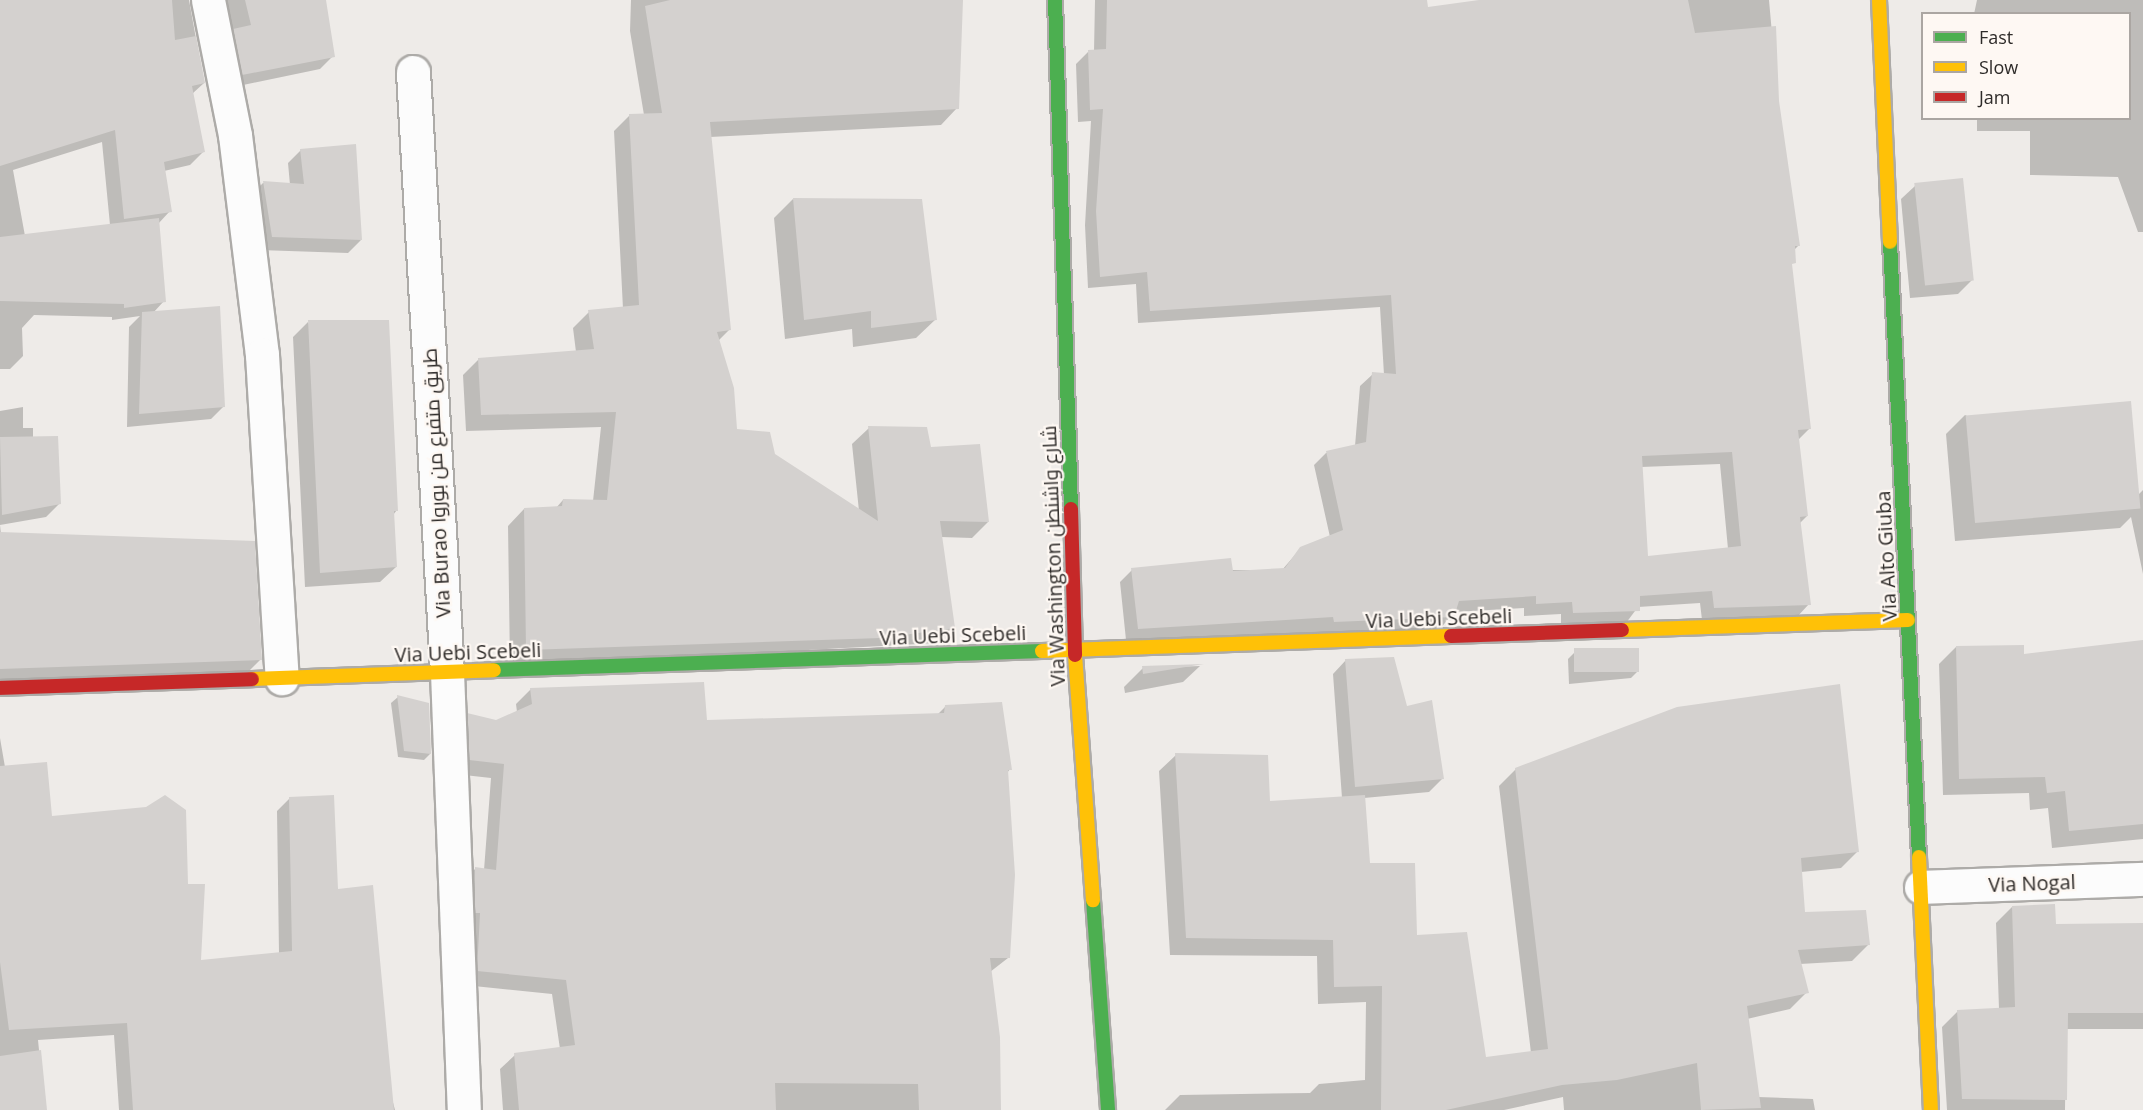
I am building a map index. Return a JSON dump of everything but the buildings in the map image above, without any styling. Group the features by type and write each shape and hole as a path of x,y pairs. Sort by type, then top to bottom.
{"street":[{"path":"208,0 235,135 262,355 282,678"},
{"name":"Via Washington شارع واشنطن","path":"1055,0 1075,650 1108,1110"},
{"name":"Via Alto Giuba","path":"1879,0 1931,1110"},
{"name":"Via Burao طريق متفرع من بوروا","path":"413,72 447,672 464,1110"},
{"name":"Via Uebi Scebeli","path":"0,688 1908,620"},
{"name":"Via Nogal","path":"1921,887 2143,879"}],"traffic: fast":[{"path":"1055,0 1071,509"},
{"path":"1890,242 1919,857"},
{"path":"494,670 1042,651"},
{"path":"1093,900 1108,1110"}],"traffic: slow":[{"path":"1879,0 1890,242"},
{"path":"1622,630 1908,620"},
{"path":"1042,651 1451,636"},
{"path":"1075,655 1093,900"},
{"path":"252,679 494,670"},
{"path":"1919,857 1931,1110"}],"traffic: jam":[{"path":"1071,509 1075,655"},
{"path":"1451,636 1622,630"},
{"path":"0,688 252,679"}]}
